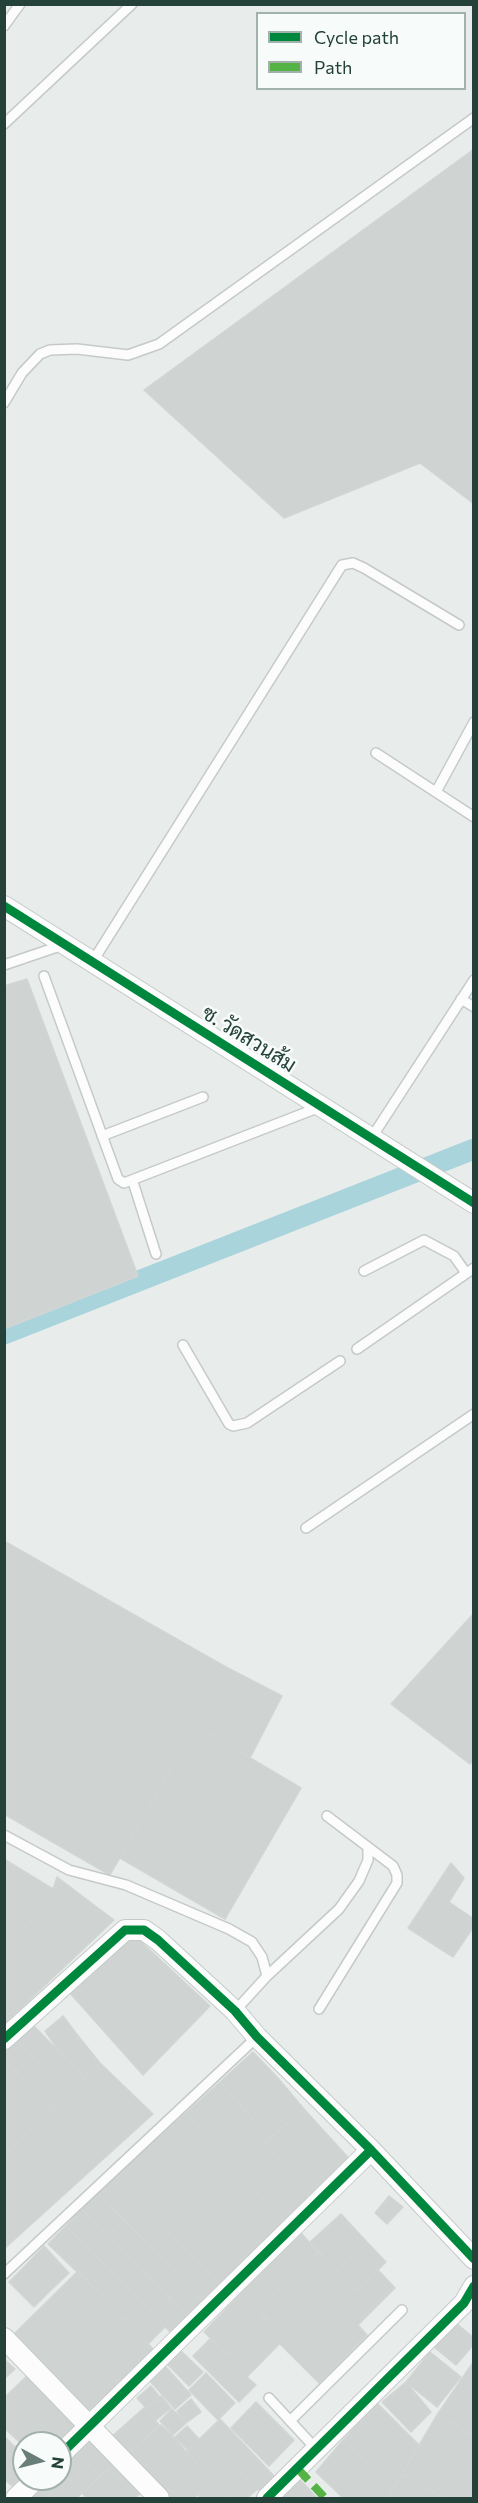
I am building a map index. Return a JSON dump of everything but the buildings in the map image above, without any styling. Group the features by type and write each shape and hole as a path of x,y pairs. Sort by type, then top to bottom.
{"street":[{"name":"ซ. วัดสวนส้ม","path":"4,906 474,1203"},
{"path":"4,2038 125,1930 135,1928 144,1930 159,1940 235,2011 257,2037 371,2150 474,2259"},
{"path":"72,2444 371,2150"},
{"path":"267,2499 464,2303 474,2286"},
{"path":"4,2338 159,2499"}],"lane":[{"path":"4,26 20,4"},
{"path":"4,124 132,4"},
{"path":"4,403 22,373 40,354 50,350 77,349 128,355 159,344 474,118"},
{"path":"93,961 342,565 353,563 364,568 459,625"},
{"path":"436,792 474,722"},
{"path":"376,753 474,817"},
{"path":"4,965 65,944"},
{"path":"44,976 118,1179 124,1183 133,1182 322,1106"},
{"path":"372,1137 474,980"},
{"path":"461,999 474,1006"},
{"path":"102,1136 203,1097"},
{"path":"133,1182 156,1254"},
{"path":"357,1349 470,1271 454,1256 424,1240 364,1271"},
{"path":"183,1345 233,1426 247,1423 340,1361"},
{"path":"306,1528 474,1414"},
{"path":"319,2009 397,1883 397,1875 393,1866 327,1816"},
{"path":"4,1835 69,1869 126,1885 230,1929 252,1942 262,1957 267,1976"},
{"path":"235,2011 267,1976 339,1909 359,1881 368,1860 368,1847"},
{"path":"4,2274 257,2037"},
{"path":"290,2421 402,2310"},
{"path":"269,2398 317,2450"}],"waterway":[{"path":"4,1334 474,1149"}],"marked path":[{"path":"298,2469 325,2498"}],"cycle path":[{"path":"4,906 474,1203"},
{"path":"4,2039 125,1930 144,1930 158,1940 235,2011 257,2037 371,2150 474,2259"},
{"path":"72,2443 371,2150"},
{"path":"267,2498 464,2303 474,2286"}]}
